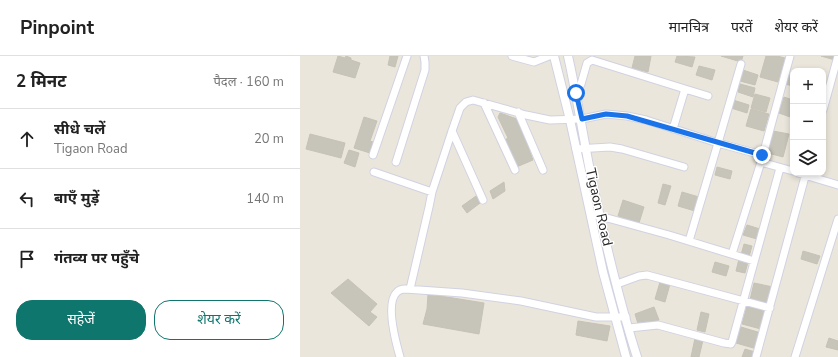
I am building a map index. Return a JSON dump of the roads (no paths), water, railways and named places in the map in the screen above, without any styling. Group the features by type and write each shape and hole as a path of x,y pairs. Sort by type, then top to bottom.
{"street":[{"path":"373,155 407,56"},
{"path":"396,162 425,70 424,56"},
{"path":"512,56 534,62 549,56"},
{"path":"554,56 570,120 603,272 626,357"},
{"name":"Tigaon Road","path":"568,56 582,119 586,148 600,216 616,284 637,357"},
{"path":"732,254 790,56"},
{"path":"825,104 838,56"},
{"path":"576,93 581,84 587,63 592,60 708,96"},
{"path":"689,241 741,64"},
{"path":"673,129 685,89"},
{"path":"410,289 432,192 460,108 466,102 473,100 541,119 570,120 606,114 636,118 718,143 761,158 780,168 790,171"},
{"path":"484,103 515,170"},
{"path":"518,112 543,170"},
{"path":"452,131 483,200"},
{"path":"576,149 622,149 684,167"},
{"path":"629,328 658,325 731,344 780,168"},
{"path":"374,172 432,192"},
{"path":"756,357 770,308 803,176"},
{"path":"809,176 838,185"},
{"path":"590,215 600,216 754,261"},
{"path":"796,357 838,218"},
{"path":"616,284 639,276 648,275 770,308"},
{"path":"400,357 392,324 393,300 395,293 400,290 410,289 528,302 596,317 626,317"}]}
